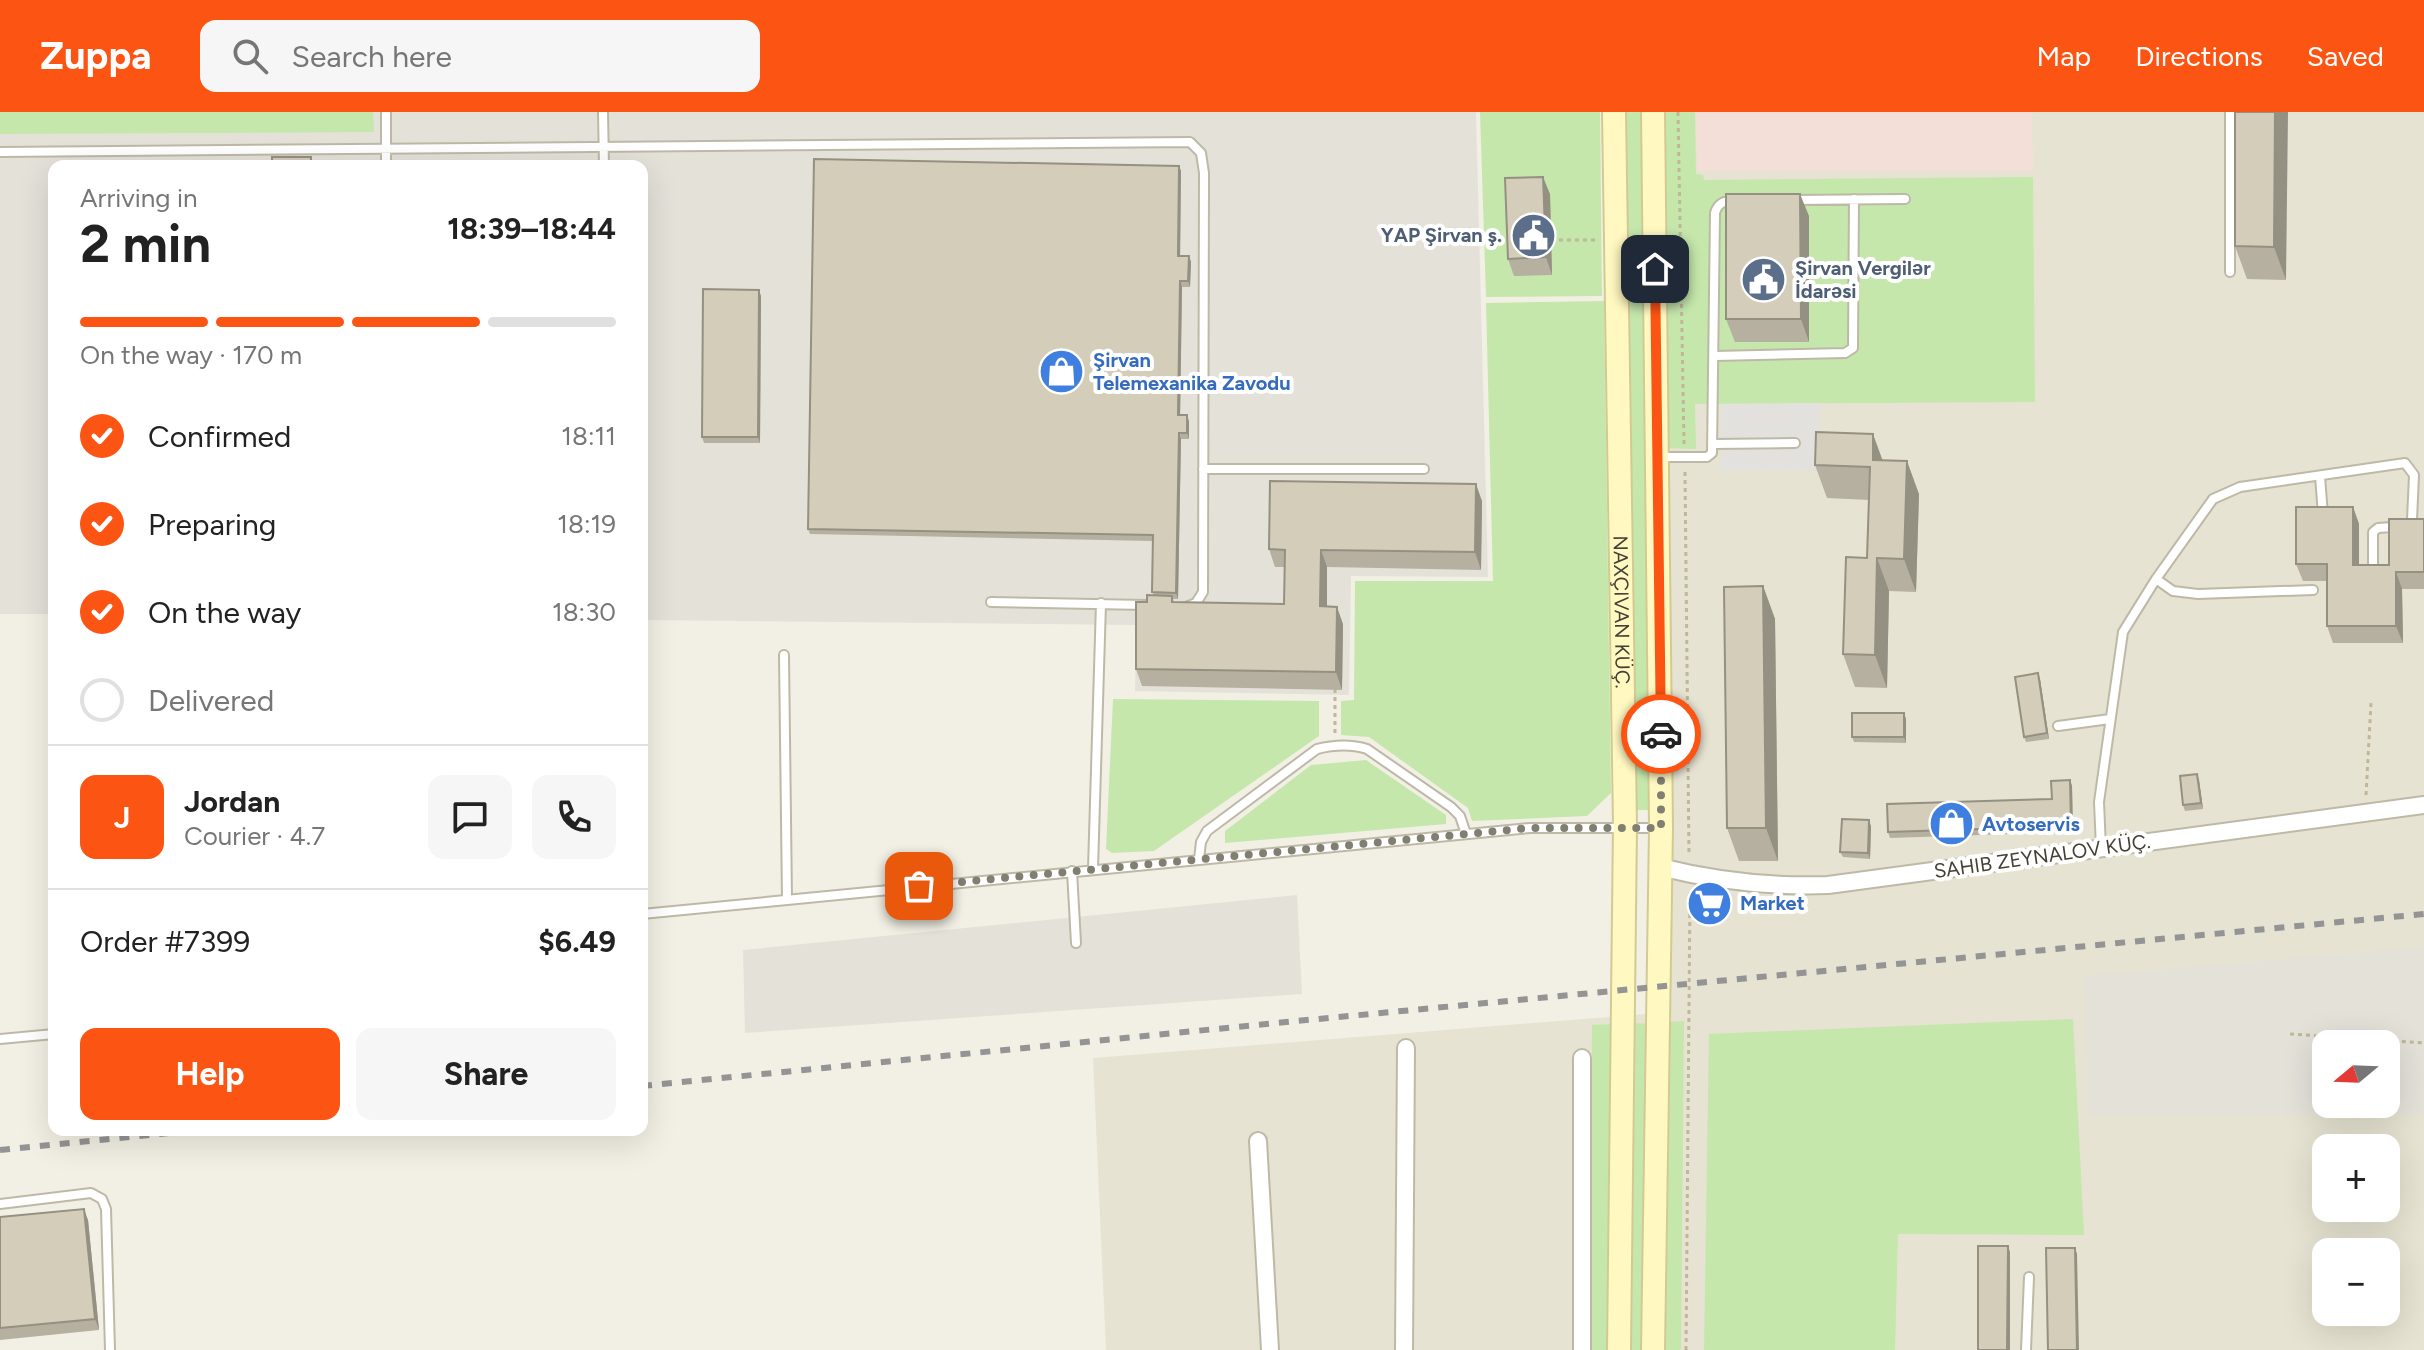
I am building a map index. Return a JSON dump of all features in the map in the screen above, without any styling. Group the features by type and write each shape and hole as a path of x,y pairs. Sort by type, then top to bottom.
{"main road":[{"path":"1614,112 1625,826 1619,1350"},
{"path":"1653,112 1661,828 1653,1350"}],"street":[{"name":"SAHIB ZEYNALOV KÜÇ.","path":"1660,867 1690,875 1763,884 1828,885 2424,805"},
{"path":"1404,1350 1406,1048"},
{"path":"1582,1058 1582,1350"},
{"path":"1258,1141 1270,1350"}],"lane":[{"path":"386,112 386,160"},
{"path":"603,112 604,160"},
{"path":"2230,112 2230,272"},
{"path":"0,152 1190,142 1201,153 1204,173 1203,592 1196,603 1174,605"},
{"path":"1715,356 1845,353 1853,348 1854,199"},
{"path":"1779,200 1905,199"},
{"path":"1658,457 1707,457 1712,453 1715,213 1717,206 1723,202 1748,200"},
{"path":"1714,444 1795,443"},
{"path":"2101,849 2099,802 2123,632 2213,499 2240,487 2405,463 2414,475 2412,520 2407,526 2378,528 2373,532 2373,576"},
{"path":"1203,469 1424,469"},
{"path":"2320,476 2323,516"},
{"path":"2156,579 2173,591 2198,594 2313,590"},
{"path":"991,602 1160,605"},
{"path":"1093,869 1101,603"},
{"path":"784,655 787,900"},
{"path":"2058,726 2110,719"},
{"path":"1199,859 1201,842 1207,831 1317,749 1335,746 1367,749 1451,807 1460,816 1466,834"},
{"path":"648,913 1530,828 1661,828"},
{"path":"1072,871 1076,943"},
{"path":"0,1039 48,1035"},
{"path":"0,1204 91,1193 102,1199 106,1209 110,1350"},
{"path":"2026,1350 2029,1277"}],"path":[{"path":"1678,112 1690,875 1686,1350"},
{"path":"1551,240 1616,240"},
{"path":"1335,689 1335,746"},
{"path":"2365,811 2371,703"},
{"path":"2290,1034 2424,1043"}],"shaded area":[{"name":"Şirvan Telemexanika Zavodu","path":"0,112 1476,112 1488,577 1351,576 1349,695 1135,691 1137,625 648,620 648,160 48,160 48,614 0,614"},
{"path":"1664,112 2424,112 2424,1350 1106,1350 1093,1058 1671,1012"},
{"path":"1696,112 2032,112 2033,171 1697,171"},
{"path":"1820,403 1819,470 1721,471 1721,404"},
{"path":"1297,895 1302,994 745,1033 743,950"},
{"path":"2424,947 2424,1114 2400,1114 2400,1030 2312,1030 2312,1115 2088,1116 2085,976"}],"green space":[{"path":"0,112 373,112 374,132 0,134"},
{"path":"1480,112 1600,112 1602,296 1486,297"},
{"path":"1624,112 1642,112 1652,810 1636,810"},
{"path":"1665,112 1695,112 1696,174 1703,175 1704,180 2033,177 2035,402 1695,404 1696,449 1668,448"},
{"path":"1604,301 1611,793 1587,816 1472,821 1468,808 1369,737 1341,735 1341,701 1354,700 1355,581 1493,581 1486,303"},
{"path":"1113,699 1319,701 1319,736 1154,851 1112,853 1106,849"},
{"path":"1366,760 1446,815 1446,824 1225,843 1225,831 1311,765"},
{"path":"2073,1019 2084,1235 1898,1234 1895,1350 1704,1350 1709,1034"},
{"path":"1684,1021 1681,1350 1663,1350 1666,1022"},
{"path":"1633,1023 1651,1024 1645,1350 1628,1350"},
{"path":"1616,1024 1611,1350 1590,1350 1592,1025"}],"building":[{"path":"2235,112 2275,112 2274,247 2235,246"},
{"path":"272,157 311,157 311,160 272,160"},
{"path":"814,159 1179,166 1178,256 1189,256 1188,281 1180,281 1178,415 1187,415 1187,433 1179,433 1176,593 1152,592 1153,535 808,529"},
{"path":"1543,177 1546,257 1508,259 1505,178"},
{"path":"1726,194 1800,194 1801,319 1726,319"},
{"path":"703,289 759,290 758,437 702,437"},
{"path":"1816,432 1873,434 1873,460 1907,461 1904,559 1877,558 1875,655 1843,654 1846,557 1867,558 1870,467 1815,465"},
{"path":"1270,481 1476,484 1475,552 1321,550 1320,606 1337,607 1336,672 1136,669 1136,602 1147,602 1147,595 1172,596 1172,602 1284,604 1285,550 1269,549"},
{"path":"2296,507 2353,507 2353,565 2389,565 2389,519 2424,519 2424,572 2396,572 2396,626 2327,626 2327,564 2296,564"},
{"path":"1763,586 1766,828 1727,828 1724,587"},
{"path":"2038,673 2047,733 2024,737 2015,677"},
{"path":"1852,713 1904,713 1904,737 1852,737"},
{"path":"2197,774 2201,803 2183,805 2180,776"},
{"path":"2070,780 2071,826 1888,832 1887,804 2052,799 2051,781"},
{"path":"1842,819 1869,820 1868,853 1840,852"},
{"path":"1696,888 1721,888 1720,907 1696,906"},
{"path":"84,1209 95,1319 0,1328 0,1217"},
{"path":"1978,1246 2008,1246 2007,1350 1978,1350"},
{"path":"2046,1248 2075,1248 2077,1350 2048,1350"}],"railway":[{"path":"648,1085 2424,914"},
{"path":"0,1150 139,1136"}],"way so far":[{"path":"919,886 1530,828 1661,828 1661,734"}],"place":[{"name":"YAP Şirvan ş.","path":"1533,235"},
{"name":"Şirvan Vergilər İdarəsi","path":"1764,279"},
{"name":"Şirvan Telemexanika Zavodu","path":"1062,371"},
{"name":"Avtoservis","path":"1951,824"},
{"name":"Market","path":"1709,903"}],"route":[{"path":"1655,269 1661,734"}]}
